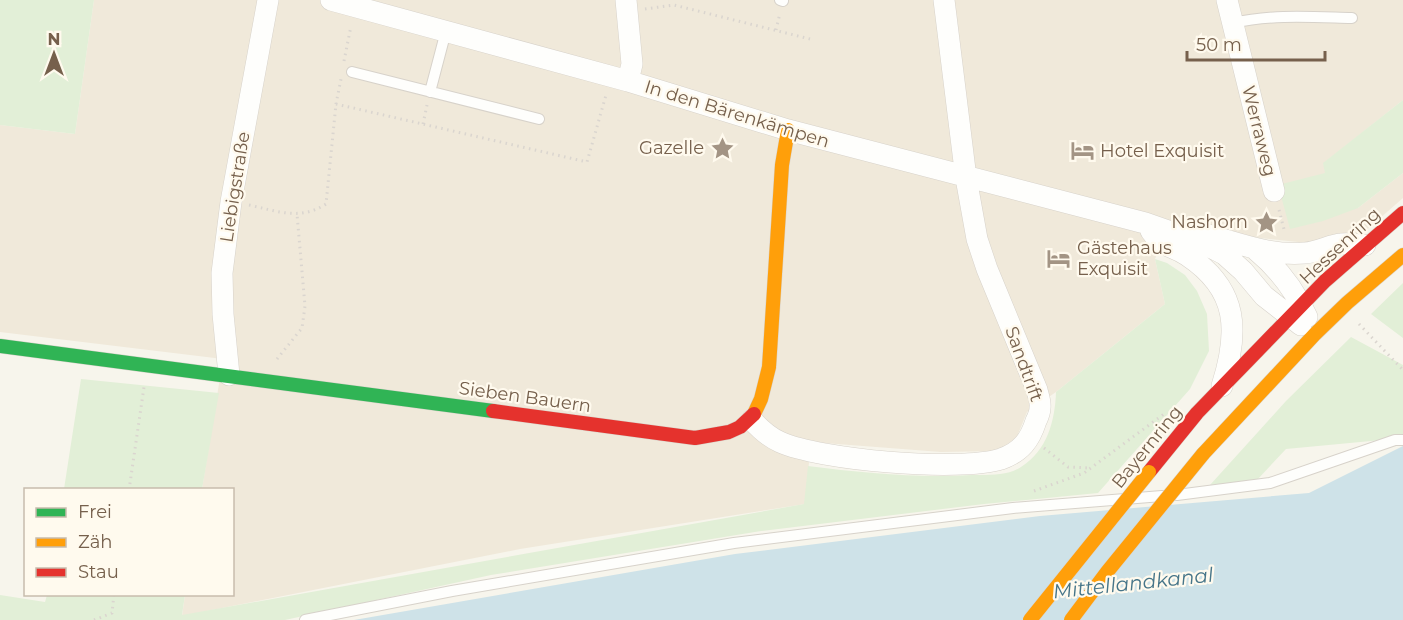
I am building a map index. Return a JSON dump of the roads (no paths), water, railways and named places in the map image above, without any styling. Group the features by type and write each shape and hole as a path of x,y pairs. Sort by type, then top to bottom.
{"street":[{"name":"Liebigstraße","path":"229,375 223,314 222,273 231,202 268,0"},
{"name":"Sandtrift","path":"752,420 779,442 807,451 891,462 981,463 1002,458 1014,452 1031,436 1040,407 1037,390 977,239 966,178 944,0"},
{"name":"Werraweg","path":"1227,0 1274,191"},
{"name":"In den Bärenkämpen","path":"342,2 620,79 788,130 1145,223 1202,243 1224,254 1243,271 1264,296 1296,312"},
{"path":"620,79 632,64 626,5"},
{"path":"752,420 763,395 769,367 782,165 788,130"},
{"name":"Hessenring","path":"1296,312 1325,281 1403,213"},
{"name":"In den Bärenkämpen","path":"1145,223 1180,227 1255,250 1284,254 1307,253 1341,244 1365,245"},
{"path":"1145,223 1160,243 1185,254 1204,267 1218,283 1227,299 1233,341 1221,389"},
{"name":"In den Bärenkämpen","path":"1255,250 1275,266 1296,312 1315,334"},
{"path":"1071,620 1203,454 1315,334 1403,255"},
{"name":"Bayernring","path":"1030,620 1197,413 1296,312"},
{"name":"Sieben Bauern","path":"0,346 695,438 734,430 752,420"}],"lane":[{"path":"1233,22 1275,16 1352,18"},
{"path":"430,92 446,31"},
{"path":"352,72 539,119"},
{"path":"305,620 452,591 734,543 1013,508 1210,492 1270,483 1395,440 1403,440"}],"water":[{"name":"Mittellandkanal","path":"1403,446 1403,620 354,620 735,554 1040,516 1309,493"}],"place":[{"name":"Gazelle","path":"722,148"},
{"name":"Hotel Exquisit","path":"1082,151"},
{"name":"Nashorn","path":"1266,222"},
{"name":"Gästehaus Exquisit","path":"1059,258"}]}
